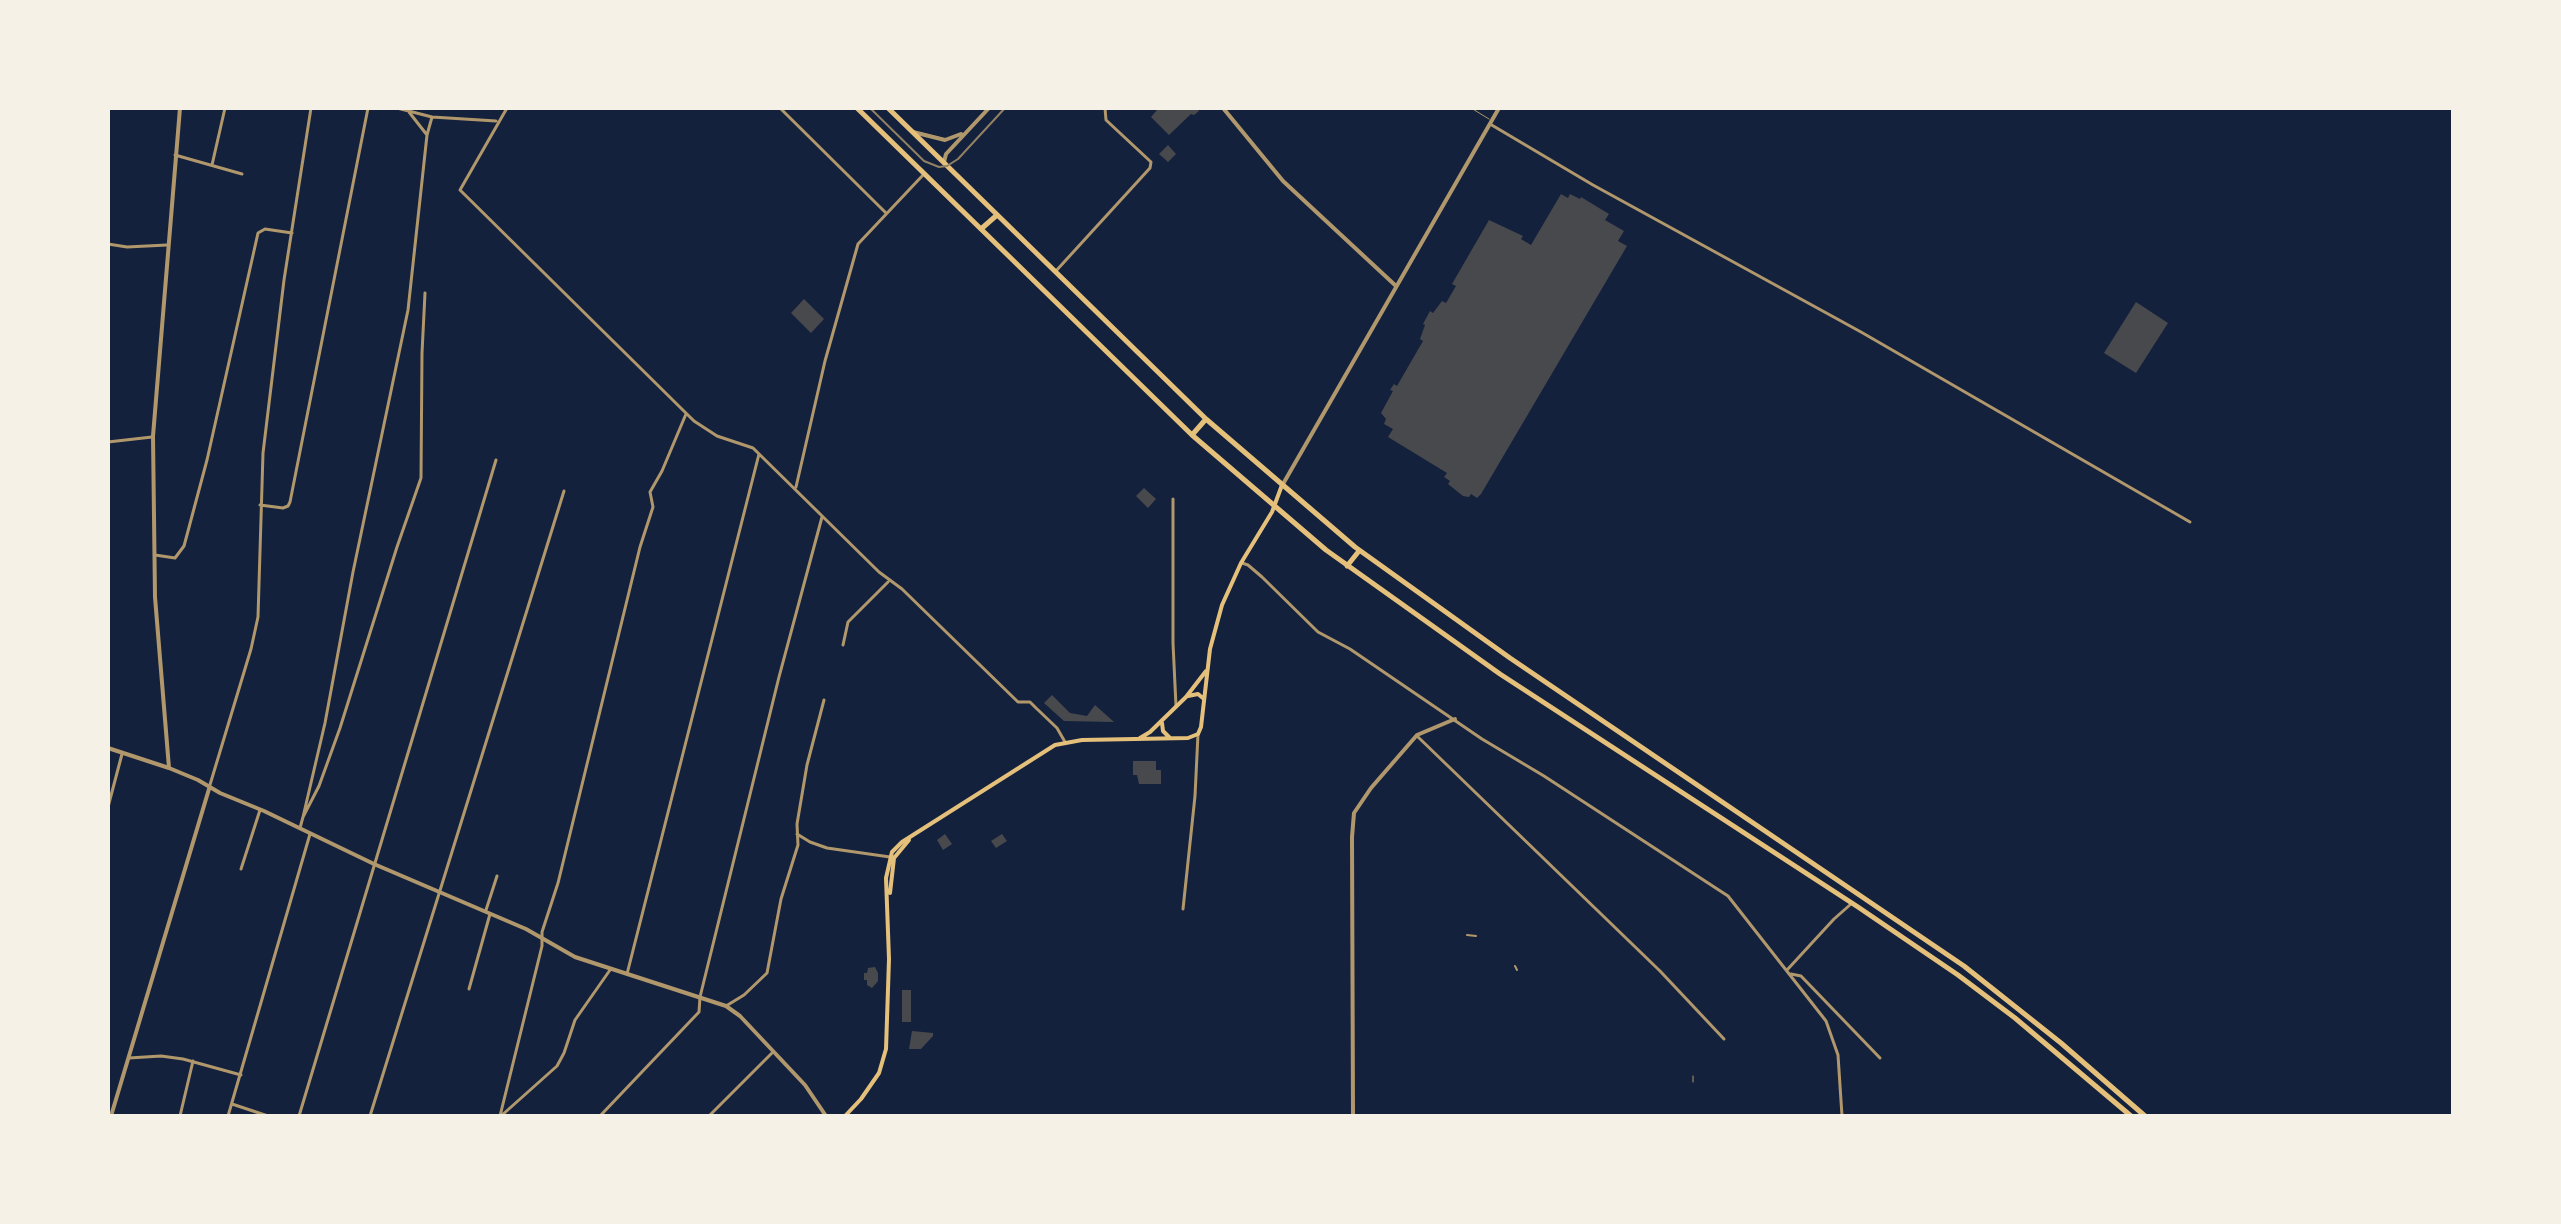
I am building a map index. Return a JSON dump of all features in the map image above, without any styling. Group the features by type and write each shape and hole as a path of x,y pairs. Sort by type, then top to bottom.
{"highway":[{"path":"857,108 1192,435 1347,566 1500,674 1852,903 1985,995 2131,1116"},
{"path":"888,108 1206,419 1359,551 1462,625 1964,966 2061,1043 2145,1116"},
{"path":"981,229 997,215"},
{"path":"1192,435 1206,419"},
{"path":"1347,566 1359,551"}],"main road":[{"path":"845,1116 879,1073 886,1049 886,878 890,857 898,845 1037,755 1065,742 1188,738 1198,734 1218,618 1241,563 1274,507 1282,485"},
{"path":"1137,739 1163,720 1186,697 1207,669"},
{"path":"1186,697 1198,694 1204,699"},
{"path":"1163,720 1163,731 1171,738"},
{"path":"888,899 894,858 910,839"}],"street":[{"path":"169,768 153,555 153,436 180,108"},
{"path":"212,165 225,108"},
{"path":"111,1116 258,617 260,505 271,381 311,108"},
{"path":"260,505 283,508 290,502 368,108"},
{"path":"397,108 432,117 497,121"},
{"path":"441,117 442,108"},
{"path":"507,108 460,190 686,414 717,436 745,444 759,453 796,487 822,517 889,581 902,589 1018,702 1030,702 1057,728 1065,742"},
{"path":"780,108 886,213"},
{"path":"944,162 946,154 989,108"},
{"path":"1055,272 1090,230 1150,168 1151,162 1106,120 1105,108"},
{"path":"1223,108 1283,181 1396,286"},
{"path":"1282,485 1499,108"},
{"path":"409,112 427,135"},
{"path":"300,829 325,723 408,310 427,135 432,117"},
{"path":"1491,122 1615,198 1861,332 2190,522"},
{"path":"913,132 945,140 954,139 967,131"},
{"path":"175,155 242,174"},
{"path":"796,487 810,421 858,244 924,174"},
{"path":"153,555 175,558 184,546 207,460 258,233 265,229 292,233"},
{"path":"108,244 127,247 167,245"},
{"path":"303,817 324,774 421,478 425,293"},
{"path":"501,1116 542,938 571,834 636,563 653,507 650,492 686,414"},
{"path":"108,442 153,436"},
{"path":"627,974 759,453"},
{"path":"299,1116 496,460"},
{"path":"370,1116 564,491"},
{"path":"1173,499 1176,706"},
{"path":"600,1116 699,1012 700,997 779,677 822,517"},
{"path":"1241,563 1262,577 1318,632 1350,649 1728,896 1815,1005 1831,1030 1838,1055 1842,1116"},
{"path":"843,645 848,622 889,581"},
{"path":"726,1006 744,995 767,973 781,899 798,845 807,765 824,700"},
{"path":"1353,1116 1354,813 1371,788 1417,735 1455,719"},
{"path":"1183,909 1198,734"},
{"path":"1417,735 1660,971 1724,1039"},
{"path":"108,748 169,768 542,938 575,957 726,1006 805,1085 826,1116"},
{"path":"108,807 122,754"},
{"path":"241,869 260,810"},
{"path":"228,1116 310,834"},
{"path":"798,834 827,848 890,857"},
{"path":"469,989 497,876"},
{"path":"1789,972 1834,919 1852,903"},
{"path":"1467,935 1476,936"},
{"path":"501,1116 557,1066 575,1020 610,970"},
{"path":"1789,972 1801,976 1880,1058"},
{"path":"709,1116 773,1052"},
{"path":"129,1058 161,1056 193,1061 241,1075"},
{"path":"180,1116 193,1061"},
{"path":"232,1104 268,1116"}],"lane":[{"path":"1471,108 1491,122"},
{"path":"1693,1076 1693,1082"}],"building":[{"path":"1155,108 1196,108 1199,111 1191,114 1169,135 1151,117 1157,110"},
{"path":"1168,145 1176,154 1168,162 1159,154"},
{"path":"1561,194 1568,198 1570,194 1581,197 1609,214 1605,220 1624,231 1618,241 1627,246 1481,494 1477,498 1471,494 1469,497 1463,496 1448,484 1450,481 1444,477 1447,473 1388,437 1393,429 1384,424 1386,419 1381,413 1393,391 1390,390 1394,384 1397,386 1423,341 1420,339 1423,324 1430,311 1433,313 1442,301 1446,303 1456,286 1452,284 1489,220 1523,236 1521,239 1531,245"},
{"path":"804,299 824,319 811,333 791,313"},
{"path":"2136,302 2168,323 2136,373 2104,353"},
{"path":"1144,488 1156,499 1148,508 1136,496"},
{"path":"1052,695 1070,713 1087,716 1095,705 1114,722 1064,721 1044,703"},
{"path":"1133,761 1156,761 1156,770 1161,770 1161,784 1139,784 1137,775 1133,775"},
{"path":"945,834 952,844 943,850 937,840"},
{"path":"1002,834 1007,841 996,848 991,841"},
{"path":"875,967 878,981 872,988 864,980 864,973 868,968"},
{"path":"902,990 911,990 911,1022 902,1022"},
{"path":"912,1031 933,1033 933,1036 921,1049 909,1049"}],"tram line":[{"path":"870,108 924,161 939,167 958,159 1005,108"}]}
